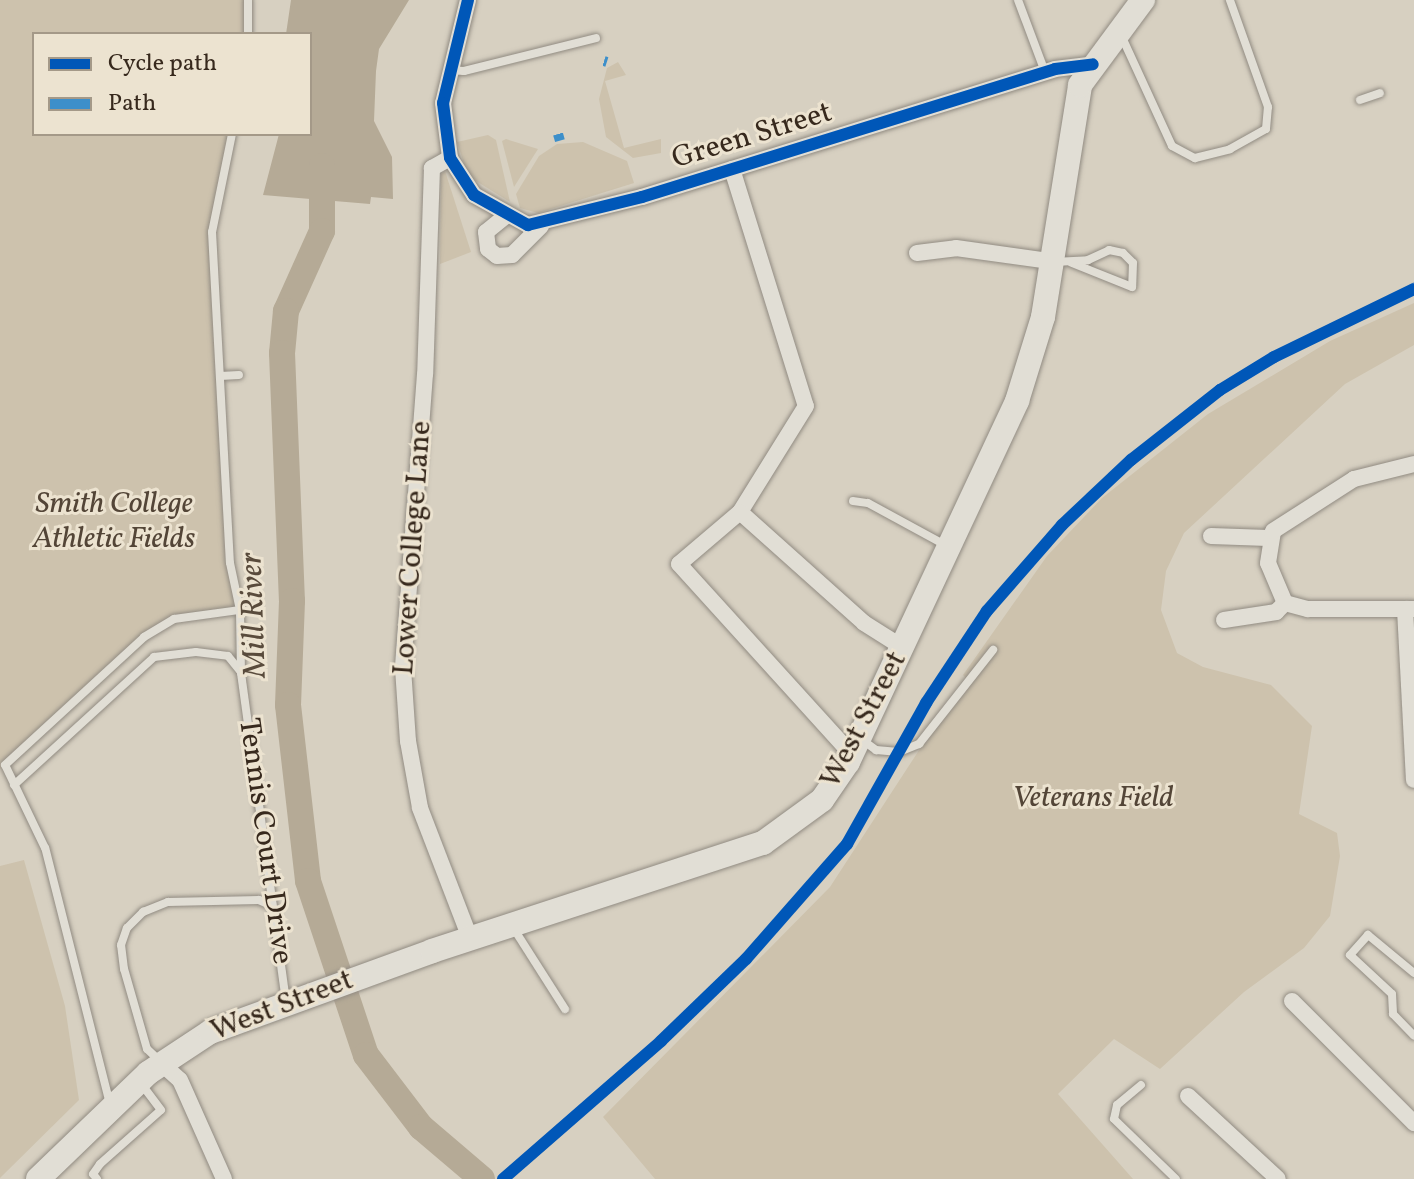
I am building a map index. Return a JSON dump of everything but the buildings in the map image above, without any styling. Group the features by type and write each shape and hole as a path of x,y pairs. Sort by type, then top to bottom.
{"main road":[{"name":"West Street","path":"38,1179 139,1081 210,1032 403,961 779,836 822,800 856,747 951,548 1033,359 1061,262 1075,105 1093,64 1143,0"}],"street":[{"path":"468,0 449,70 442,120 450,158 466,188 507,215 541,226"},
{"name":"Green Street","path":"507,215 486,232 488,249 497,256 512,255 541,226 1045,72 1093,64"},
{"name":"Lower College Lane","path":"450,158 432,168 425,374 403,668 408,741 420,808 470,938"},
{"path":"732,169 806,406 740,512 679,564 856,747"},
{"path":"917,253 956,248 1061,262"},
{"path":"1211,536 1268,538 1354,479 1414,464"},
{"path":"740,512 864,623 902,647"},
{"path":"1268,538 1271,577 1285,603 1308,609 1410,609 1414,780"},
{"path":"1224,620 1276,612 1285,603"},
{"path":"1292,1001 1414,1123"},
{"path":"161,1063 180,1080 224,1179"},
{"path":"1188,1096 1278,1179"}],"lane":[{"path":"248,0 248,32"},
{"path":"1018,0 1045,72"},
{"path":"1119,31 1172,146 1195,158 1218,152 1266,129 1268,107 1230,0"},
{"path":"449,70 464,71 596,38"},
{"path":"1360,100 1380,93"},
{"name":"Tennis Court Drive","path":"232,136 212,232 230,563 240,610 241,673 272,906 278,918 297,998"},
{"path":"1109,250 1123,253 1133,263 1132,287 1114,276 1061,262 1109,250"},
{"path":"220,376 239,375"},
{"path":"853,501 879,508 951,548"},
{"path":"110,1106 45,848 2,767 144,637 174,619 240,610"},
{"path":"856,747 899,752 919,744 993,650"},
{"path":"14,785 154,657 196,652 228,656 241,673"},
{"path":"161,1063 147,1049 124,969 121,945 127,928 143,912 168,902 259,900 272,906"},
{"path":"511,925 565,1009"},
{"path":"1414,973 1368,935 1350,955 1392,994 1393,1014 1414,1036"},
{"path":"97,1179 93,1174 100,1164 161,1110 139,1081"},
{"path":"1141,1085 1117,1105 1114,1119 1176,1179"}],"green space":[{"name":"Smith College Athletic Fields","path":"0,0 248,0 248,32 32,32 32,136 232,136 212,232 230,563 240,610 175,619 145,637 0,769"},
{"path":"618,62 626,75 605,81 624,148 661,139 661,153 633,158 606,137 599,99 607,68"},
{"path":"488,135 496,140 510,202 468,176 457,142"},
{"path":"506,139 538,149 514,187 502,141"},
{"path":"583,142 627,161 634,183 538,213 520,208 516,194 539,156 557,144"},
{"path":"445,171 471,252 440,264 441,174"},
{"name":"Veterans Field","path":"1414,303 1414,345 1345,384 1184,533 1166,571 1161,610 1177,653 1203,667 1271,685 1312,726 1299,814 1337,833 1340,856 1330,916 1304,948 1244,992 1160,1069 1114,1039 1058,1094 1133,1179 655,1179 603,1117 830,887 966,678 963,675 1047,556 1102,498 1208,414 1330,341"},
{"path":"24,860 65,1006 79,1100 0,1178 0,866"}],"shaded area":[{"path":"291,0 409,0 379,49 376,71 374,121 392,157 393,199 371,197 370,204 263,195 278,136 312,136 312,32 286,32"}],"waterway":[{"name":"Mill River","path":"322,166 322,231 286,311 282,353 292,601 288,705 308,881 366,1055 421,1127 482,1179"}],"marked path":[{"path":"558,134 560,141"}],"cycle path":[{"path":"468,0 443,103 450,158 474,195 528,225 642,197 1055,69 1093,64"},
{"path":"503,1179 661,1041 746,959 847,844 926,703 987,611 1062,525 1131,460 1220,390 1274,357 1414,289"}]}
